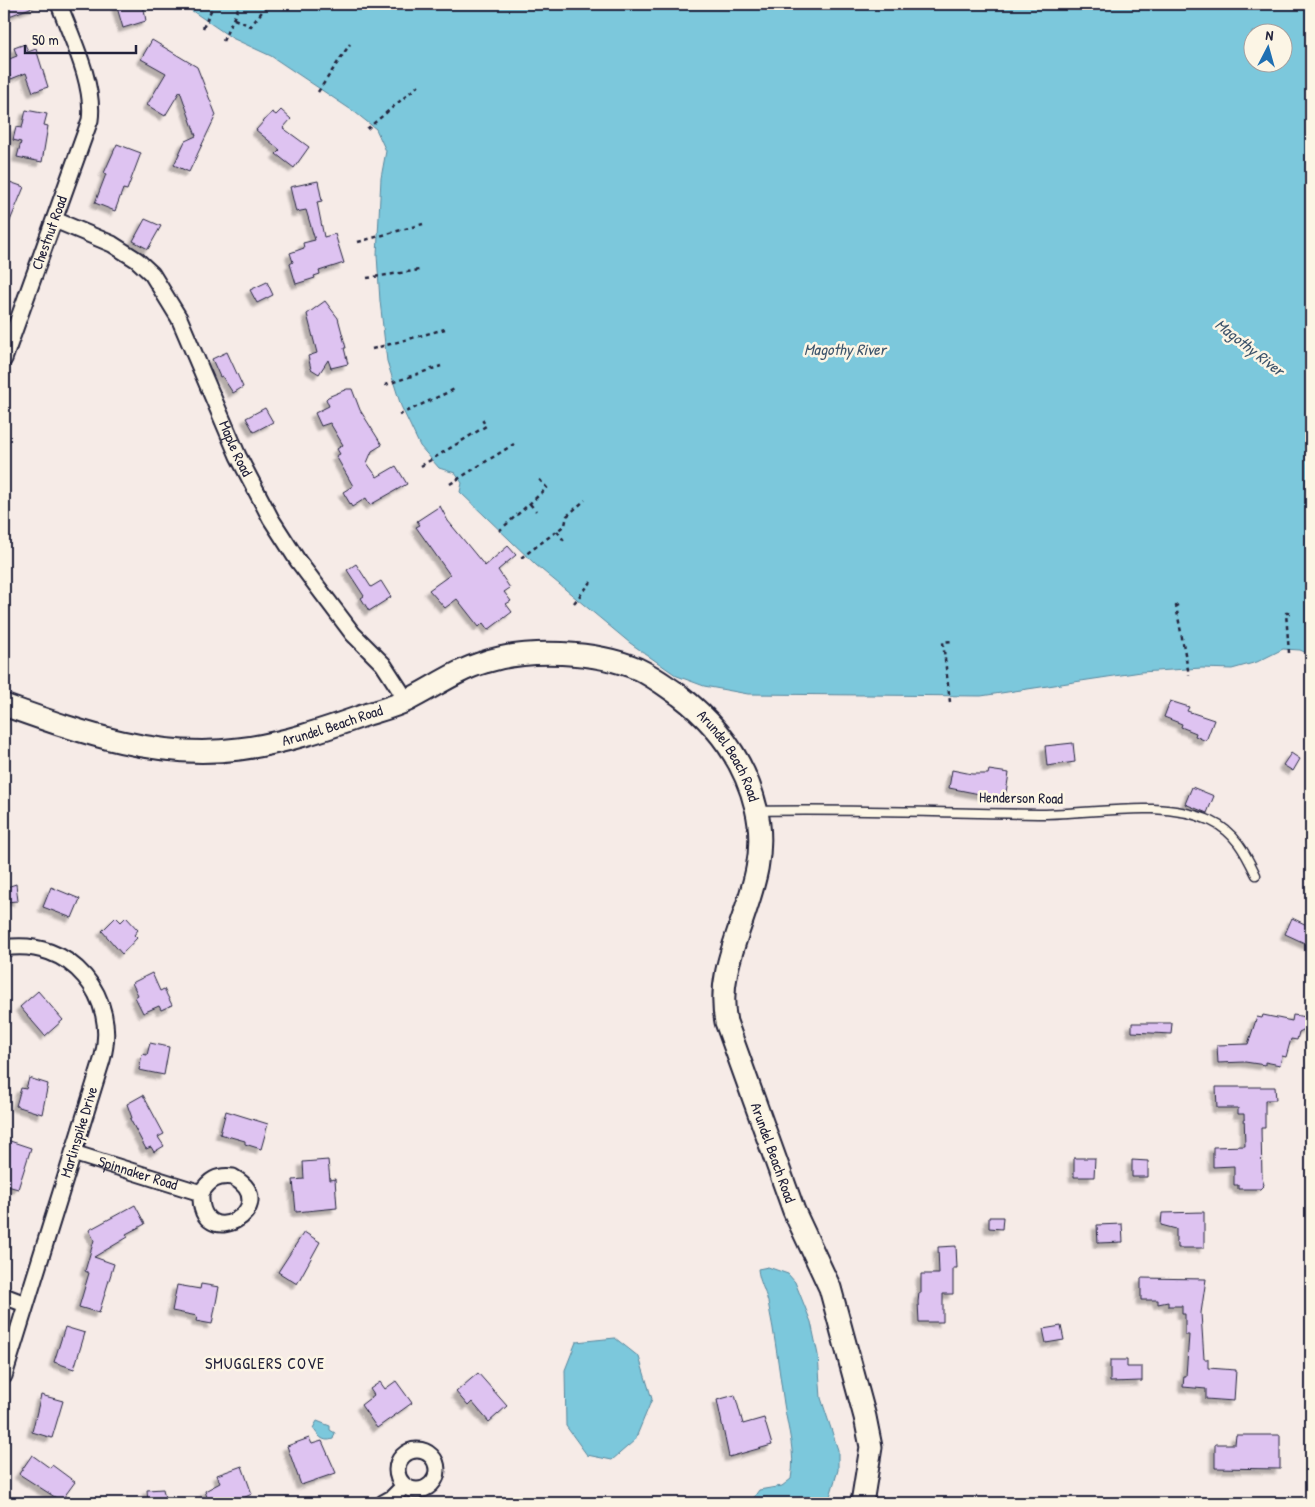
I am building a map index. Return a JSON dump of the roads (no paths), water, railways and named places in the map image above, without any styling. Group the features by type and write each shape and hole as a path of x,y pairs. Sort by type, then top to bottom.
{"street":[{"name":"Chestnut Road","path":"4,359 88,131 92,107 83,72 59,4"},
{"name":"Maple Road","path":"55,220 112,244 136,260 152,274 178,318 238,456 271,519 298,561 353,634 383,664 407,700"},
{"name":"Arundel Beach Road","path":"4,705 79,732 118,742 161,750 203,753 273,743 340,724 407,700 459,671 486,661 507,657 552,654 595,656 618,661 640,670 687,701 732,749 748,779 757,811 760,839 759,870 726,973 722,1004 726,1022 794,1211 830,1288 865,1417 871,1447 862,1503"},
{"name":"Marlinspike Drive","path":"4,948 32,947 49,952 73,964 88,978 98,996 104,1015 106,1034 103,1056 4,1376"},
{"name":"Spinnaker Road","path":"73,1153 201,1193"},
{"path":"4,1296 26,1304"},
{"path":"383,1503 392,1498 404,1486"}],"lane":[{"name":"Henderson Road","path":"757,811 972,811 1040,814 1112,809 1185,813 1211,821 1232,834 1256,875"}],"water":[{"name":"Magothy River","path":"182,4 1311,4 1311,655 1300,650 1283,649 1257,662 1232,669 1202,668 1141,672 981,696 748,694 704,686 677,676 630,643 536,565 460,492 462,483 455,473 439,468 420,446 401,406 387,361 380,301 377,255 381,178 386,151 376,129 356,113 271,56 232,38"},
{"path":"768,1267 788,1274 795,1282 811,1322 818,1355 821,1398 838,1450 838,1470 828,1503 754,1503 754,1497 759,1490 782,1486 791,1479 793,1460 773,1327 758,1269"},
{"path":"615,1338 639,1357 652,1399 635,1440 612,1460 587,1455 566,1426 565,1370 576,1342"},
{"path":"317,1421 330,1426 330,1430 335,1433 333,1439 326,1440 319,1436 313,1428"}],"district":[{"name":"SMUGGLERS COVE","path":"265,1363"}]}
